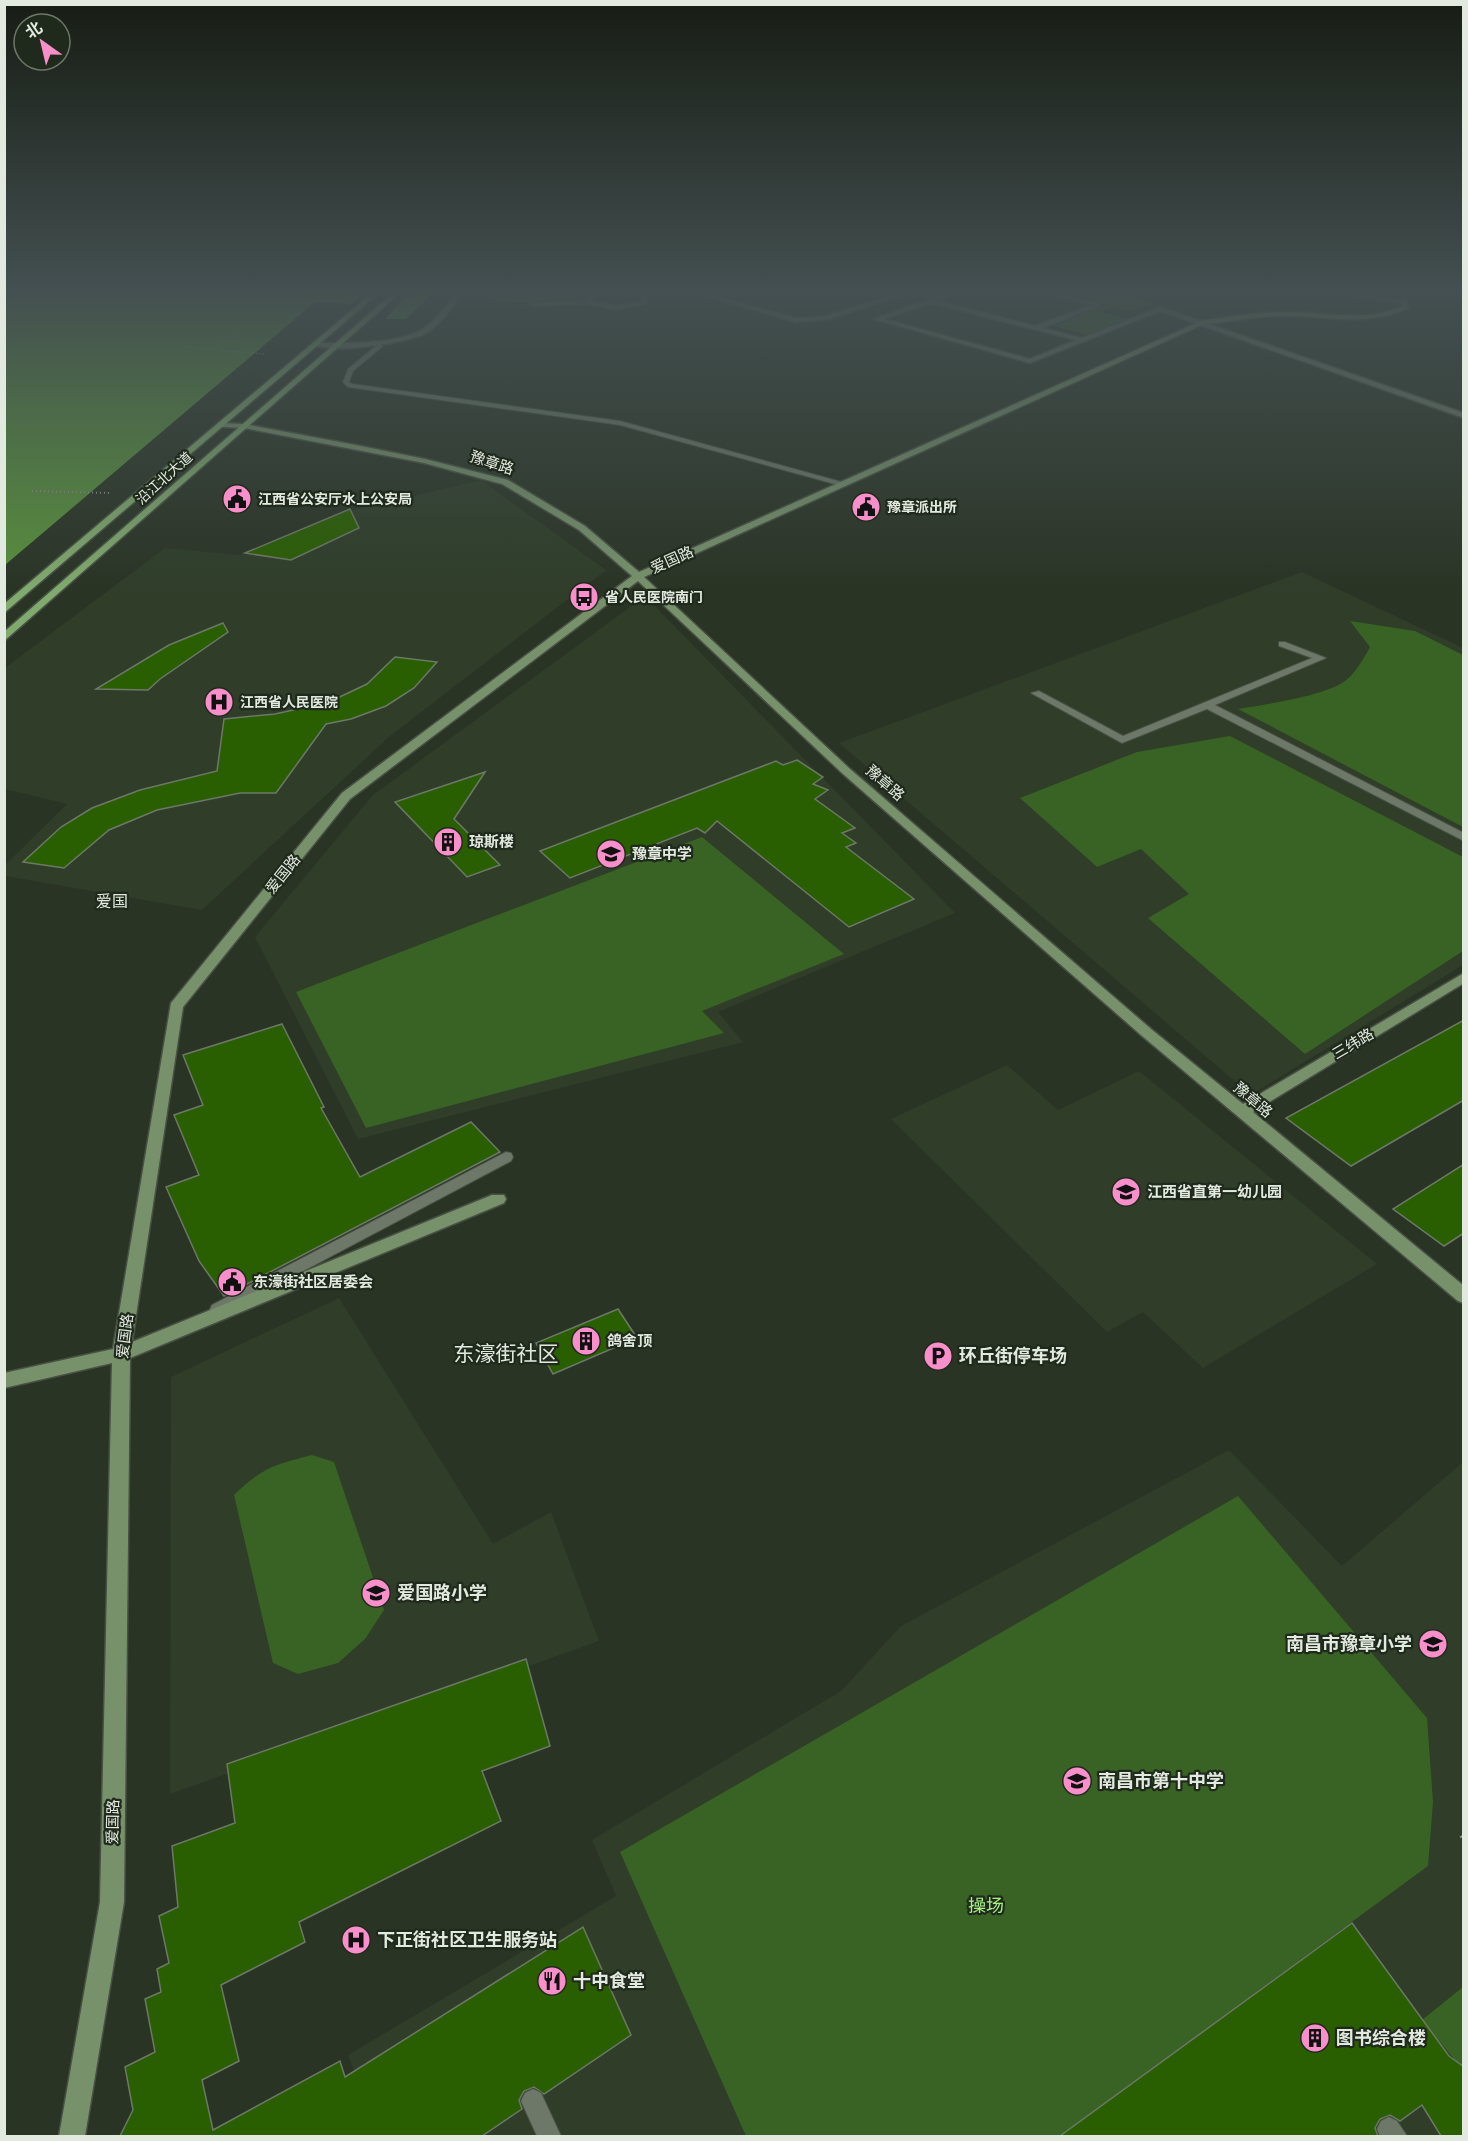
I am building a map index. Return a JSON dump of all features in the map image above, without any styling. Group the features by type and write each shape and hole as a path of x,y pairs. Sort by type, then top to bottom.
{"main road":[{"name":"沿江北大道","path":"4,610 261,393"},
{"name":"沿江北大道","path":"4,638 282,393"}],"street":[{"name":"爱国路","path":"72,2136 112,1902 121,1354 176,1006 346,796 638,576 1046,393"},
{"path":"1398,393 1464,417"},
{"name":"豫章路","path":"223,425 244,426 425,460 505,482 582,528 638,576 846,771 1146,1032 1464,1296"},
{"name":"三纬路","path":"1242,1112 1464,977"},
{"path":"4,1381 121,1354 498,1198"}],"lane":[{"path":"400,393 620,423 844,484"},
{"path":"1036,693 1122,740 1320,658 1282,644"},
{"path":"1207,705 1464,838"},
{"path":"171,1334 506,1157"},
{"path":"533,2101 549,2136"}],"path":[{"path":"32,491 141,494"}],"shaded area":[{"path":"5,393 208,393 5,565"},
{"name":"江西省人民医院","path":"481,480 606,570 390,736 202,910 5,876 4,866 67,804 5,789 5,668 165,548 240,555 345,512"},
{"path":"1302,572 1463,648 1463,965 1251,1095 839,743"},
{"name":"豫章中学","path":"645,596 955,913 718,1012 743,1042 358,1139 255,937 373,795"},
{"name":"江西省直第一幼儿园","path":"1007,1065 1058,1110 1139,1071 1377,1264 1203,1368 1143,1312 1107,1332 891,1119"},
{"name":"爱国路小学","path":"339,1298 493,1544 551,1512 599,1641 170,1794 171,1377"},
{"name":"操场","path":"1229,1450 1342,1566 1463,1462 1463,2136 377,2136 348,2055 616,1896 592,1840 841,1691 901,1626"}],"green space":[{"path":"1350,621 1415,631 1463,655 1463,827 1238,709 1306,696 1332,688 1346,680 1370,647"},
{"path":"1230,736 1463,857 1463,951 1305,1054 1148,918 1189,894 1141,849 1097,867 1020,798 1137,752"},
{"path":"702,837 844,954 702,1011 724,1033 366,1128 296,992"},
{"path":"312,1455 334,1462 384,1610 365,1639 338,1663 298,1674 273,1663 234,1495 253,1478 270,1468"},
{"name":"操场","path":"1238,1496 1427,1718 1433,1802 1428,1866 1060,2136 746,2136 620,1852"},
{"path":"1463,1987 1463,2067 1422,2020"}],"building":[{"path":"350,509 359,528 291,560 245,553"},
{"path":"223,623 228,632 160,679 148,690 96,689 169,645"},
{"path":"395,657 437,662 414,688 386,706 351,719 326,724 276,793 240,793 157,810 109,830 64,868 23,862 61,827 92,808 140,790 217,771 224,719 275,714 329,702 367,684"},
{"path":"797,760 823,777 813,784 828,790 815,799 855,828 842,833 856,843 846,847 914,899 849,927 717,821 705,833 697,828 570,878 540,851 776,761 783,765"},
{"path":"485,772 454,819 500,865 467,877 395,802"},
{"path":"1464,1020 1464,1100 1351,1166 1286,1118"},
{"path":"282,1024 324,1107 321,1108 360,1177 471,1122 500,1152 224,1296 199,1261 166,1187 199,1175 174,1115 203,1105 183,1055"},
{"path":"1464,1164 1464,1233 1444,1246 1393,1209"},
{"name":"鸽舍顶","path":"618,1309 637,1338 553,1374 536,1343"},
{"path":"526,1659 550,1746 482,1771 501,1821 299,1922 305,1942 221,1985 239,2061 202,2080 213,2130 340,2061 345,2077 583,1927 631,2035 544,2094 534,2087 524,2091 519,2100 522,2109 482,2136 120,2136 133,2110 125,2067 155,2052 145,1999 161,1992 157,1969 169,1963 159,1916 178,1907 172,1846 235,1823 227,1764"},
{"name":"图书综合楼","path":"1352,1923 1449,2056 1464,2067 1464,2136 1441,2136 1422,2105 1400,2121 1390,2115 1380,2119 1375,2128 1378,2136 1060,2136"}],"place":[{"name":"江西省公安厅水上公安局","path":"237,499"},
{"name":"豫章派出所","path":"866,507"},
{"name":"省人民医院南门","path":"584,597"},
{"name":"江西省人民医院","path":"219,702"},
{"name":"琼斯楼","path":"448,842"},
{"name":"豫章中学","path":"611,854"},
{"name":"江西省直第一幼儿园","path":"1126,1192"},
{"name":"东濠街社区居委会","path":"232,1282"},
{"name":"鸽舍顶","path":"586,1341"},
{"name":"环丘街停车场","path":"938,1356"},
{"name":"爱国路小学","path":"376,1593"},
{"name":"南昌市豫章小学","path":"1433,1644"},
{"name":"南昌市第十中学","path":"1077,1781"},
{"name":"下正街社区卫生服务站","path":"356,1940"},
{"name":"十中食堂","path":"552,1981"},
{"name":"图书综合楼","path":"1315,2038"}],"district":[{"name":"爱国","path":"112,901"},
{"name":"东濠街社区","path":"506,1354"}]}
